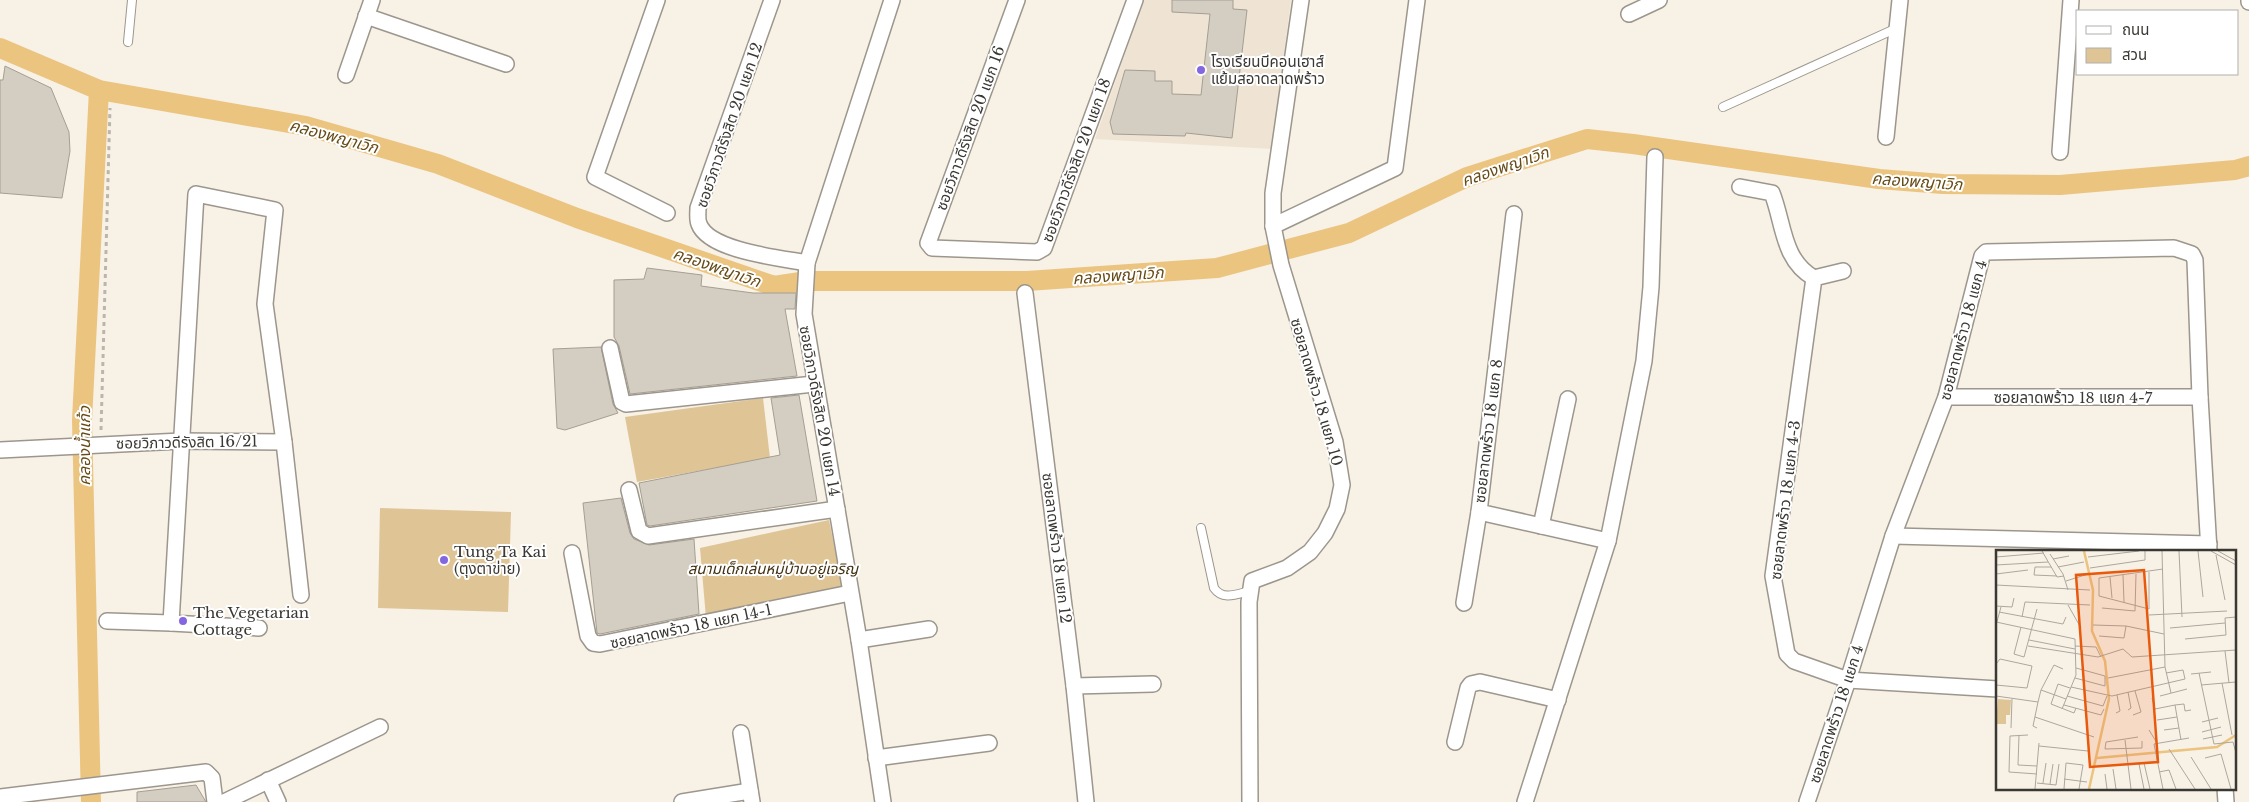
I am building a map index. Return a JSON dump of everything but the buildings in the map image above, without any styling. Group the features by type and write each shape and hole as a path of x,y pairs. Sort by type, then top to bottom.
{"street":[{"path":"346,75 372,0"},
{"path":"657,0 595,177 667,213"},
{"name":"ซอยวิภาวดีรังสิต 20 แยก 12","path":"772,0 698,208 698,218 699,225 704,232 727,246 807,263"},
{"name":"ซอยวิภาวดีรังสิต 20 แยก 14","path":"883,802 804,314 807,263 892,0"},
{"name":"ซอยวิภาวดีรังสิต 20 แยก 16","path":"938,249 932,248 928,243 1017,0"},
{"name":"ซอยวิภาวดีรังสิต 20 แยก 18","path":"938,249 1037,252 1044,248 1135,0"},
{"name":"ซอยลาดพร้าว 18 แยก 10","path":"1250,591 1254,578 1287,568 1310,552 1325,533 1336,509 1342,485 1335,442 1281,265 1273,226 1273,193 1301,0"},
{"path":"1273,226 1395,168 1417,0"},
{"path":"1629,14 1659,0"},
{"path":"1886,138 1900,0"},
{"path":"2060,152 2072,0"},
{"path":"366,16 506,64"},
{"path":"1525,802 1608,541 1644,361 1651,287 1655,157"},
{"path":"1740,187 1772,193 1787,246 1804,272 1814,278 1843,271"},
{"path":"172,623 196,194 275,210 265,304 284,442 301,595"},
{"name":"ซอยลาดพร้าว 18 แยก 8","path":"1514,214 1479,512 1608,541"},
{"name":"ซอยลาดพร้าว 18 แยก 4","path":"1807,802 1893,536 1946,397 1982,256 1986,252 2174,248 2187,250 2192,254 2195,260 2200,397 2209,547"},
{"name":"ซอยลาดพร้าว 18 แยก 4-3","path":"1814,278 1773,576 1787,654 1794,661 1848,680 1996,689"},
{"name":"ซอยลาดพร้าว 18 แยก 12","path":"1025,294 1074,686 1086,802"},
{"path":"610,348 622,402 626,404 814,384"},
{"name":"ซอยลาดพร้าว 18 แยก 4-7","path":"1946,397 2200,397"},
{"path":"1541,526 1568,399"},
{"name":"ซอยวิภาวดีรังสิต 16/21","path":"0,450 182,440 284,442"},
{"path":"629,490 639,531 648,536 837,509"},
{"path":"1464,603 1479,512"},
{"path":"1893,536 2209,547"},
{"name":"ซอยลาดพร้าว 18 แยก 14-1","path":"572,553 588,636 593,643 600,644 850,593"},
{"path":"1250,591 1250,802"},
{"path":"107,621 259,628"},
{"path":"858,640 928,629"},
{"path":"1455,742 1468,688 1471,684 1480,682 1558,700"},
{"path":"1074,686 1153,684"},
{"path":"224,802 380,727"},
{"path":"682,802 751,796 741,733"},
{"path":"876,758 989,743"},
{"path":"0,797 206,772 212,778 215,802"},
{"path":"268,780 278,802"}],"lane":[{"path":"128,42 132,0"},
{"path":"1723,108 1898,28"},
{"path":"1201,528 1214,588 1218,594 1225,596 1250,591"}],"path":[{"path":"98,444 110,108"}],"shaded area":[{"name":"โรงเรียนบีคอนเฮาส์ แย้มสอาดลาดพร้าว","path":"1144,0 1291,0 1272,149 1095,139"}],"green space":[{"path":"763,398 770,458 637,482 625,417"},
{"name":"Tung Ta Kai (ตุงตาข่าย)","path":"380,508 511,512 508,612 378,608"},
{"name":"สนามเด็กเล่นหมู่บ้านอยู่เจริญ","path":"829,520 843,589 706,618 700,548"}],"waterway":[{"name":"คลองพญาเวิก","path":"0,48 99,90 306,126 438,164 577,218 774,286 807,281 1027,281 1217,268 1349,233 1467,177 1587,139 1879,179 1943,184 2060,185 2235,170 2249,166"},
{"name":"คลองน้ำแก้ว","path":"91,802 82,420 99,90"}],"place":[{"name":"โรงเรียนบีคอนเฮาส์ แย้มสอาดลาดพร้าว","path":"1201,70"},
{"name":"Tung Ta Kai (ตุงตาข่าย)","path":"444,560"},
{"name":"The Vegetarian Cottage","path":"183,621"}]}
